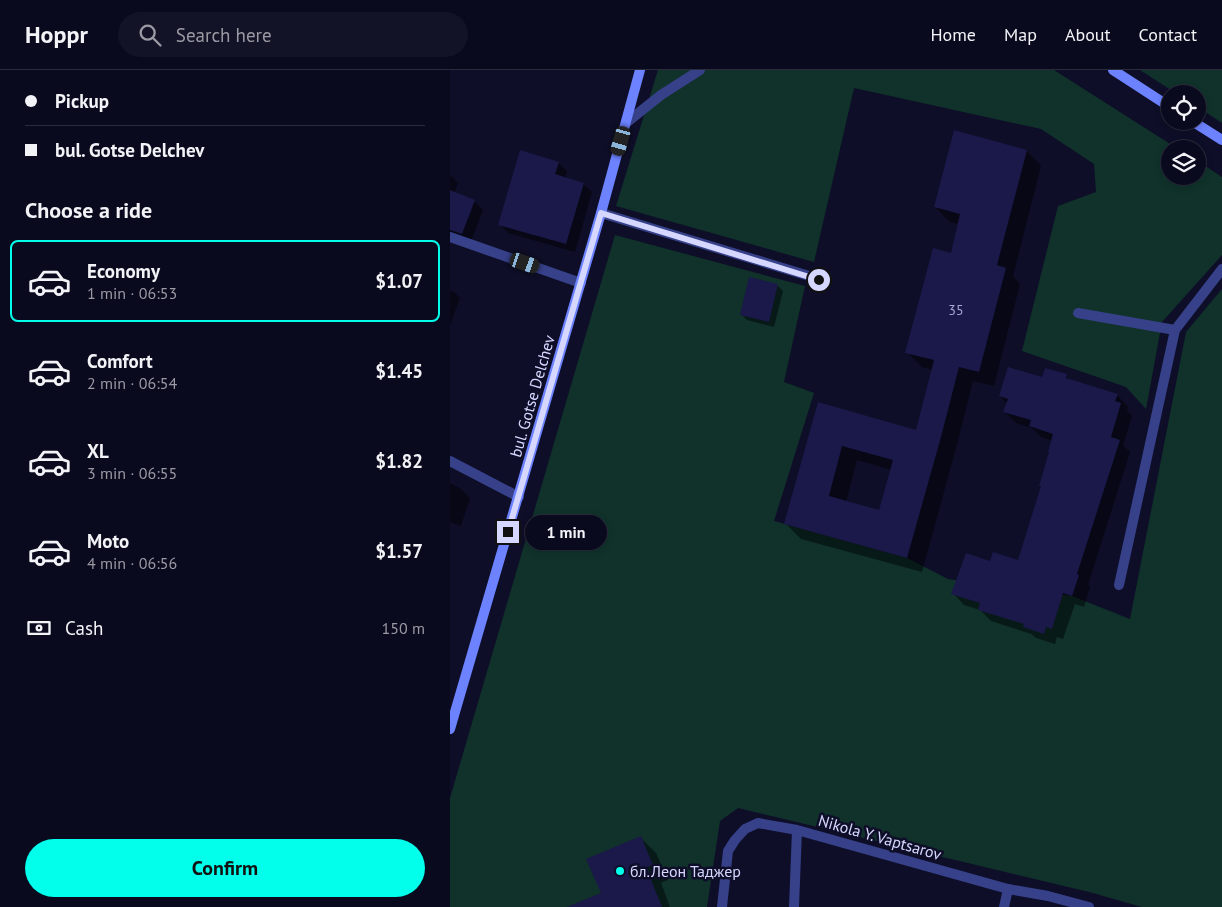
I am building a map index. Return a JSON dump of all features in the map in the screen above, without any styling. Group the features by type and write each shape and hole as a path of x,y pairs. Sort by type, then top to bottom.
{"main road":[{"name":"bul. Gotse Delchev","path":"450,728 519,497 640,70"},
{"path":"1113,70 1161,101"},
{"path":"1206,130 1222,140"}],"street":[{"path":"626,123 660,95 700,70"},
{"path":"601,213 819,280"},
{"path":"450,237 581,282"},
{"path":"1119,585 1175,330 1222,269"},
{"path":"1078,313 1175,330"},
{"path":"450,461 519,497"},
{"name":"Nikola Y. Vaptsarov","path":"722,907 728,852 734,840 745,829 758,823 797,830 1008,889 1048,896 1089,907"},
{"path":"795,906 797,830"},
{"path":"1004,907 1008,889"}],"green space":[{"path":"658,70 1054,70 1164,140 1161,140 1161,185 1206,185 1206,166 1222,177 1222,255 1162,322 1146,409 1126,387 1022,351 1058,206 1096,192 1094,164 1041,129 854,88 814,262 616,206"},
{"path":"1140,70 1222,70 1222,123 1206,112 1206,85 1163,85"},
{"path":"615,235 805,286 784,382 814,393 774,521 907,558 948,579 1072,596 1130,619 1186,332 1222,289 1222,907 1142,907 1093,893 738,808 720,821 707,907 450,907 450,798"}],"building":[{"path":"954,130 1027,150 997,265 1006,268 979,372 959,367 907,558 784,524 818,402 916,430 934,360 905,353 933,248 951,253 960,214 934,207","holes":["842,446 893,460 879,510 829,496"]},
{"path":"520,150 559,162 555,174 584,183 566,244 498,225"},
{"path":"450,190 475,200 462,234 450,230"},
{"path":"749,277 778,284 769,322 740,315"},
{"path":"1008,367 1042,377 1045,368 1067,374 1066,378 1118,394 1115,401 1121,403 1111,437 1120,440 1077,574 1079,575 1072,596 1063,593 1052,629 1046,627 1044,634 1023,627 1024,624 978,610 980,603 951,594 966,553 990,561 993,552 1018,560 1041,486 1039,486 1053,434 1029,426 1031,420 1003,412 1008,399 999,396"},
{"name":"бл.Леон Таджер","path":"641,836 653,865 647,867 649,875 662,907 567,907 601,893 586,859"}],"place":[{"name":"бл.Леон Таджер","path":"620,871"}],"route":[{"path":"508,532 601,213 819,280"}]}
